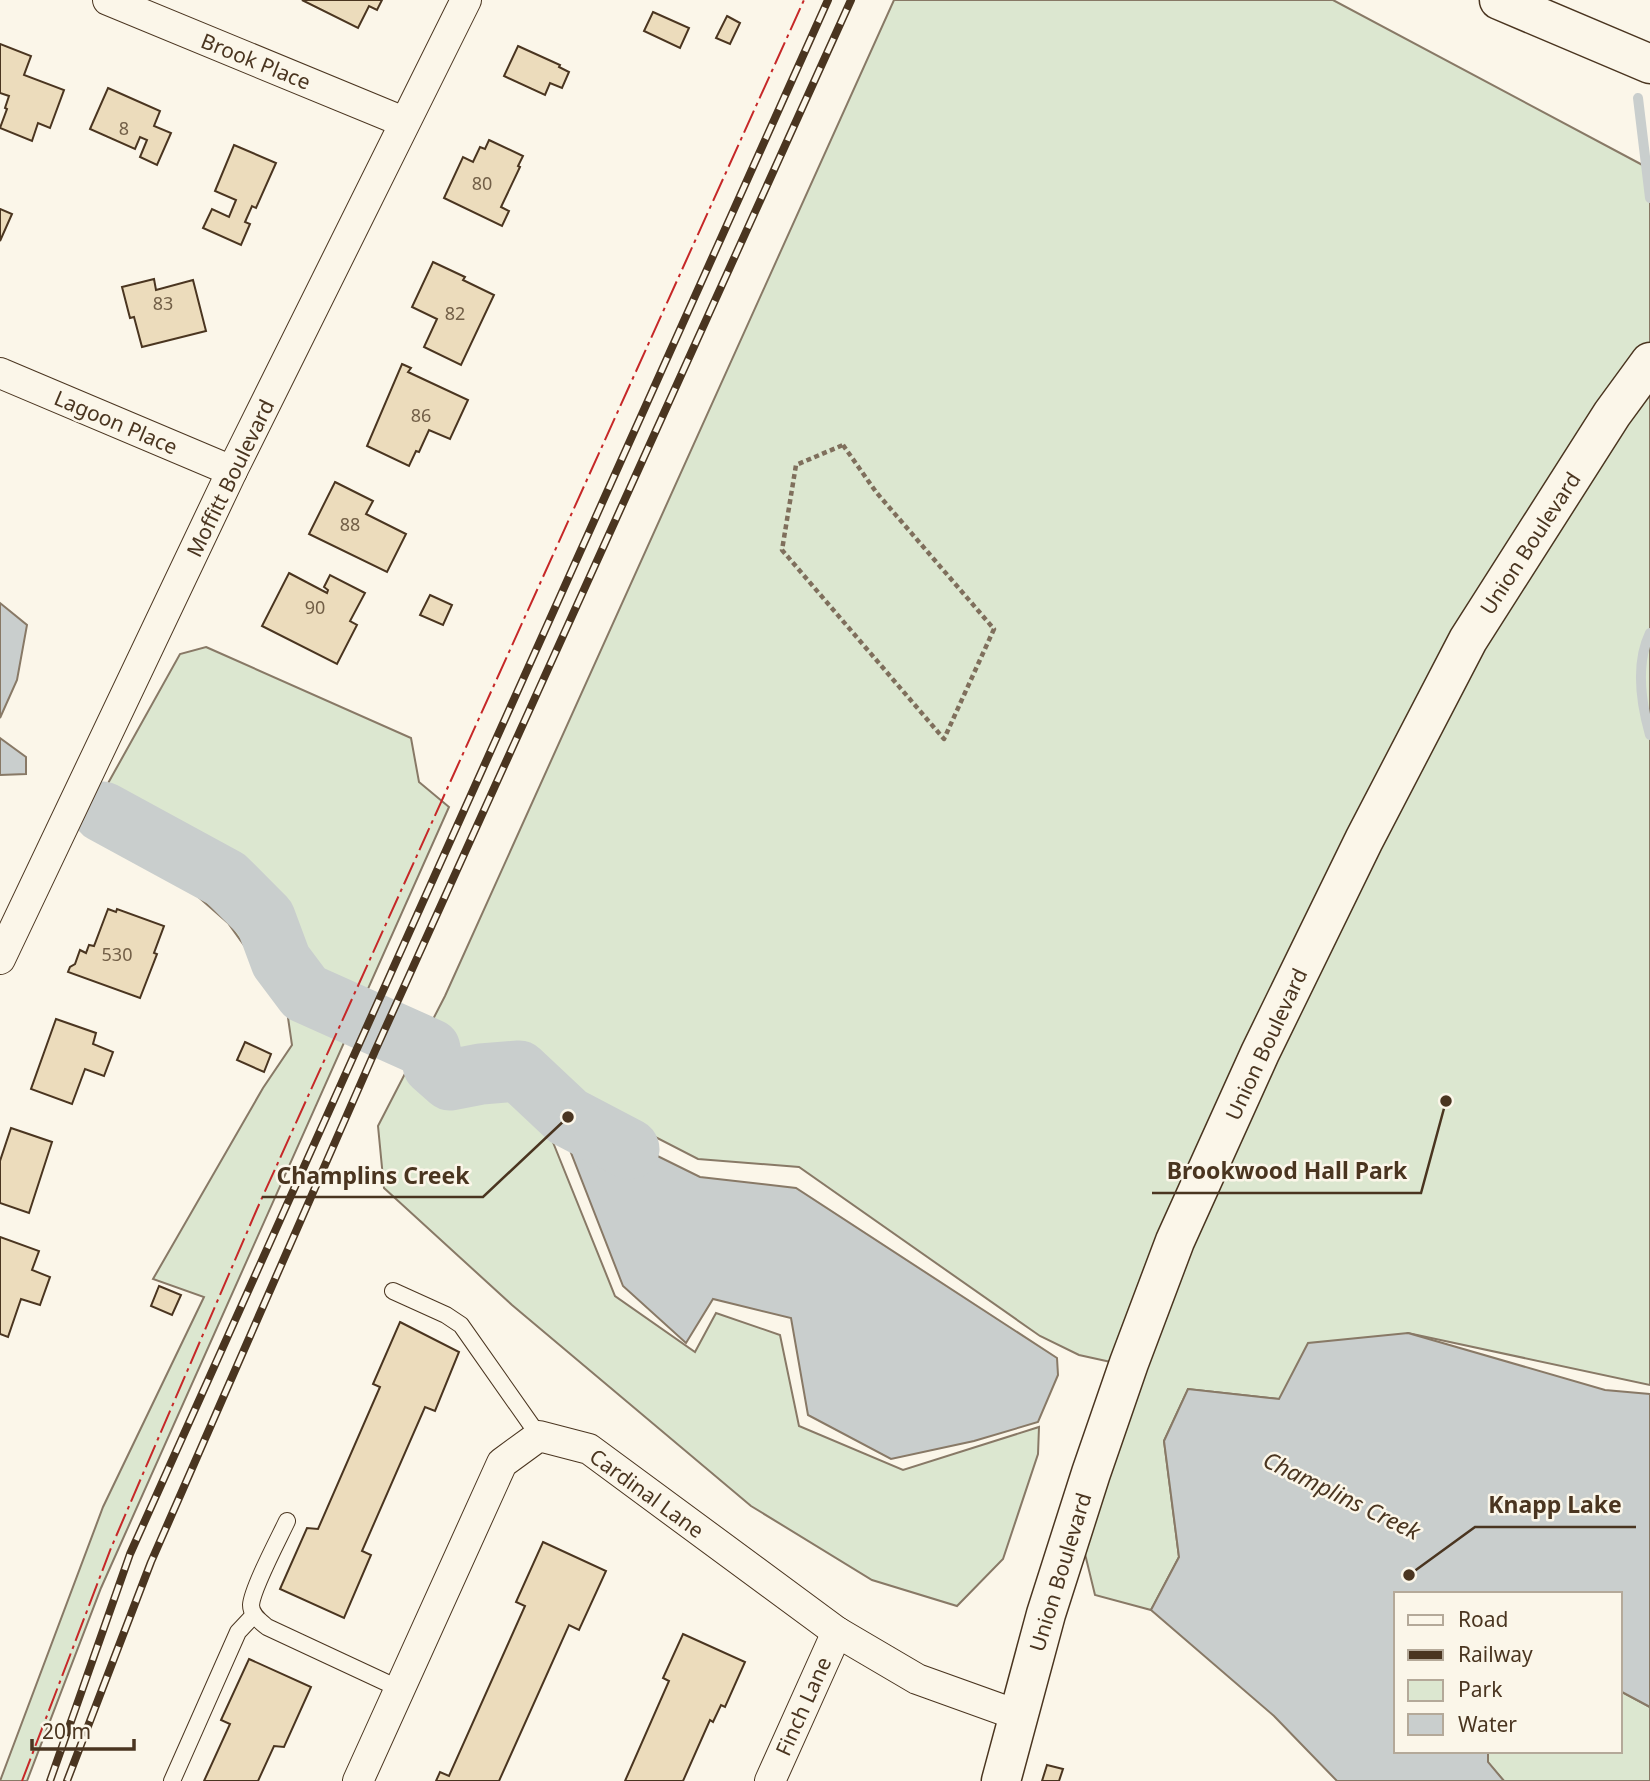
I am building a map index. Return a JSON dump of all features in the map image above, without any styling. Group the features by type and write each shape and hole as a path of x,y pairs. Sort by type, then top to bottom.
{"main road":[{"path":"1499,0 1650,64"},
{"name":"Union Boulevard","path":"1001,1781 1017,1715 1076,1517 1129,1363 1175,1241 1260,1053 1364,840 1468,640 1612,414 1650,362"}],"street":[{"name":"Brook Place","path":"108,0 404,122"},
{"name":"Moffitt Boulevard","path":"0,959 232,471 466,0"},
{"name":"Lagoon Place","path":"0,373 232,471"},
{"name":"Cardinal Lane","path":"539,1436 589,1449 837,1632 918,1679 1017,1715"},
{"path":"358,1781 502,1464 539,1436"},
{"name":"Finch Lane","path":"770,1781 837,1632"}],"lane":[{"path":"393,1291 446,1315 461,1325 539,1436"},
{"path":"287,1521 255,1592 251,1605 254,1615 267,1627 400,1689"},
{"path":"172,1781 238,1632 254,1615"}],"path":[{"path":"843,445 876,492 994,629 944,739 782,550 796,465 843,445"}],"green space":[{"path":"894,0 1333,0 1650,169 1650,1385 1408,1333 1279,1399 1188,1389 1164,1441 1179,1557 1151,1610 1095,1595 1076,1517 1129,1366 1079,1355 1040,1336 799,1167 698,1159 566,1091 544,1120 615,1296 695,1352 716,1313 780,1335 799,1426 903,1470 1039,1427 1038,1454 1003,1559 957,1606 872,1580 751,1506 512,1305 384,1188 378,1126 445,996"},
{"path":"206,647 411,738 419,782 449,807 101,1588 27,1781 0,1781 103,1507 204,1297 153,1279 263,1088 292,1045 286,1004 228,923 179,880 87,821 180,654"},
{"path":"1622,1692 1650,1707 1650,1781 1504,1781 1487,1762 1488,1753 1622,1753"}],"water":[{"path":"0,603 27,625 17,680 0,718"},
{"path":"0,738 26,757 26,774 0,775"},
{"path":"552,1104 700,1177 796,1188 1057,1358 1058,1375 1038,1422 974,1441 891,1459 808,1415 791,1318 713,1299 686,1343 623,1286"},
{"path":"1408,1333 1605,1390 1650,1394 1650,1707 1622,1692 1622,1592 1394,1592 1394,1753 1488,1753 1488,1762 1504,1781 1337,1781 1274,1716 1151,1610 1179,1557 1164,1441 1188,1389 1279,1399 1308,1343"}],"building":[{"path":"302,0 382,0 377,10 369,6 358,28"},
{"path":"653,12 689,28 680,48 644,31"},
{"path":"727,16 740,23 730,44 716,38"},
{"path":"0,44 31,56 24,75 64,90 50,128 38,123 32,141 0,128 9,96 0,93"},
{"path":"518,46 560,65 559,67 569,72 562,88 550,83 545,95 504,76"},
{"path":"108,88 160,111 154,126 171,133 157,165 140,157 147,140 140,137 135,149 90,129"},
{"path":"489,140 523,156 501,207 509,211 502,226 444,198 463,157 473,162 480,147 485,149"},
{"path":"234,145 276,163 256,208 252,206 245,222 250,224 241,245 203,228 212,209 229,217 236,200 215,191"},
{"path":"0,209 12,214 0,241"},
{"path":"433,262 494,295 461,365 424,347 437,319 412,307"},
{"path":"154,279 156,290 193,280 206,331 142,347 134,317 130,318 122,287"},
{"path":"402,364 411,368 408,372 468,400 450,439 429,430 409,466 367,446"},
{"path":"335,482 373,501 366,514 406,534 387,572 309,534"},
{"path":"289,573 327,593 328,590 324,587 330,575 365,593 350,621 357,625 337,664 262,626"},
{"path":"430,595 452,605 443,625 420,615"},
{"path":"108,909 116,912 117,909 164,926 154,953 157,954 140,998 68,972 75,964 80,950 86,953 89,945 94,946"},
{"path":"56,1019 96,1033 93,1044 113,1052 104,1076 85,1069 72,1104 31,1089"},
{"path":"245,1042 271,1054 264,1072 237,1060"},
{"path":"11,1128 52,1142 29,1213 0,1203 0,1161"},
{"path":"0,1237 39,1251 32,1270 50,1277 40,1305 21,1299 8,1337 0,1334"},
{"path":"159,1286 181,1295 172,1315 151,1306"},
{"path":"400,1322 459,1352 435,1411 425,1407 362,1551 371,1555 344,1618 280,1589 307,1528 318,1529 380,1387 373,1384"},
{"path":"543,1542 606,1571 579,1630 569,1625 499,1781 436,1781 440,1772 449,1776 525,1606 516,1602"},
{"path":"683,1634 745,1662 725,1707 721,1705 713,1722 710,1720 683,1781 625,1781 669,1681 663,1678"},
{"path":"249,1659 311,1687 284,1747 274,1746 258,1781 204,1781 230,1724 221,1720"},
{"path":"1047,1765 1063,1769 1059,1781 1042,1781"}],"waterway":[{"path":"1638,98 1650,198"},
{"path":"1650,633 1641,670 1644,710 1650,735"},
{"name":"Champlins Creek","path":"103,812 226,879 265,918 281,961 305,993 430,1049 433,1065 450,1080 519,1071 568,1117 629,1149"}],"railway":[{"path":"50,1781 130,1554 828,0"},
{"path":"67,1781 151,1562 375,1051 851,0"}],"power":[{"path":"22,1781 111,1548 257,1209 804,0"}],"place":[{"name":"Brookwood Hall Park","path":"1446,1101"},
{"name":"Champlins Creek","path":"568,1117"},
{"name":"Knapp Lake","path":"1409,1575"}]}
